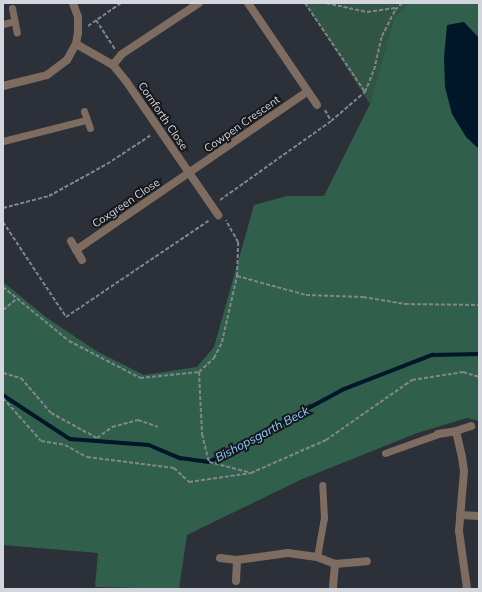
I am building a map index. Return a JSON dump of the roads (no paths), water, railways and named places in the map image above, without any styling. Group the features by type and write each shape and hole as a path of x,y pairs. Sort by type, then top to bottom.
{"street":[{"path":"3,86 47,75 66,60 76,44 79,24 74,3"},
{"path":"113,65 122,54 199,3"},
{"path":"248,3 317,106"},
{"name":"Cornforth Close","path":"76,44 113,65 218,215"},
{"name":"Cowpen Crescent","path":"189,175 307,92"},
{"name":"Coxgreen Close","path":"76,250 189,175"},
{"path":"71,242 82,260"},
{"path":"438,434 471,426"},
{"path":"456,430 464,472 460,514 460,549 467,589"},
{"path":"460,514 479,516"},
{"path":"220,558 237,560 282,553 317,557 335,564 367,561"},
{"path":"236,581 237,560"},
{"path":"333,589 335,564"}],"lane":[{"path":"12,8 17,33"},
{"path":"3,24 15,21"},
{"path":"84,111 90,128"},
{"path":"3,141 86,120"},
{"path":"385,453 438,434"},
{"path":"317,557 324,518 322,485"}],"water":[{"path":"464,22 479,38 479,149 466,137 452,114 445,87 444,57 447,25"}],"waterway":[{"name":"Bishopsgarth Beck","path":"3,395 70,439 149,445 180,458 209,462 342,390 432,355 479,354"}]}
